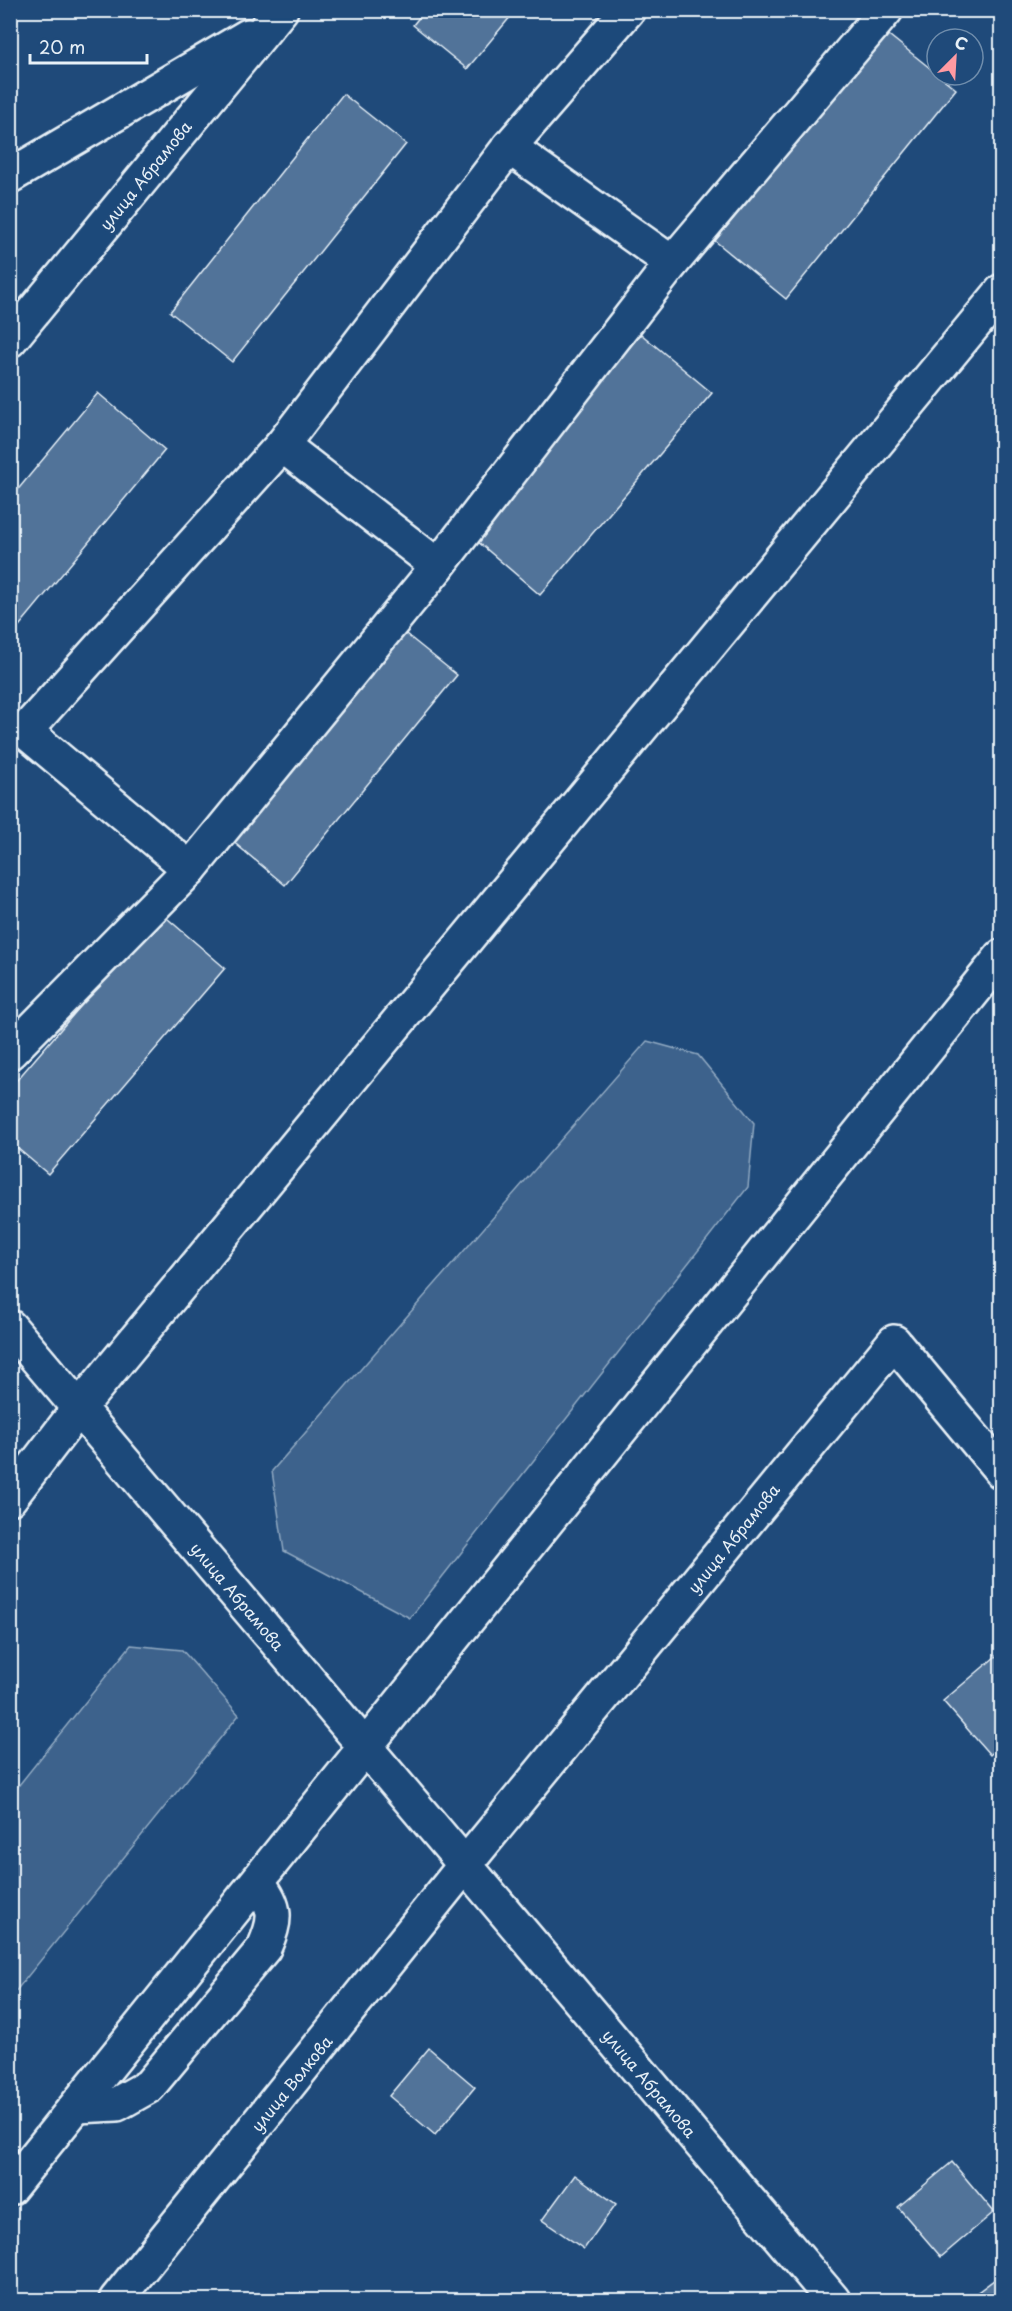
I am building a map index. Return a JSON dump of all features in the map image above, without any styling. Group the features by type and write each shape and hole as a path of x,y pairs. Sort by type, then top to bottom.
{"street":[{"path":"190,869 25,731 282,445 509,147 628,10"},
{"path":"10,1052 190,869 438,567 672,264 886,10"},
{"path":"10,176 274,17"},
{"name":"улица Абрамова","path":"10,340 274,17"},
{"path":"509,147 672,264"},
{"path":"10,1498 79,1408 1002,291"},
{"path":"282,445 438,567"},
{"path":"10,2188 367,1748 1002,957"},
{"name":"улица Абрамова","path":"10,1328 833,2301"},
{"name":"улица Абрамова","path":"465,1865 894,1342 1002,1472"},
{"name":"улица Волкова","path":"116,2301 465,1865"},
{"path":"77,2106 117,2104 149,2086 264,1948 275,1923 271,1900 258,1882"}],"shaded area":[{"path":"647,1041 698,1055 754,1123 748,1187 410,1618 284,1551 272,1471"},
{"path":"131,1645 182,1650 239,1715 11,1997 11,1795"}],"building":[{"path":"425,10 516,10 467,69 413,25"},
{"path":"885,32 925,64 925,87 954,87 956,89 786,299 715,241"},
{"path":"343,94 406,144 232,362 170,312"},
{"path":"641,334 712,393 540,595 470,535"},
{"path":"98,393 165,450 10,637 10,499"},
{"path":"396,626 457,675 285,885 225,835"},
{"path":"161,913 225,968 48,1174 10,1142 10,1088"},
{"path":"1002,1651 1002,1744 990,1755 943,1701"},
{"path":"429,2048 475,2087 435,2135 389,2096"},
{"path":"952,2162 994,2212 941,2257 898,2207"},
{"path":"575,2175 616,2204 584,2249 542,2220"},
{"path":"1002,2274 1002,2300 967,2300"}]}
